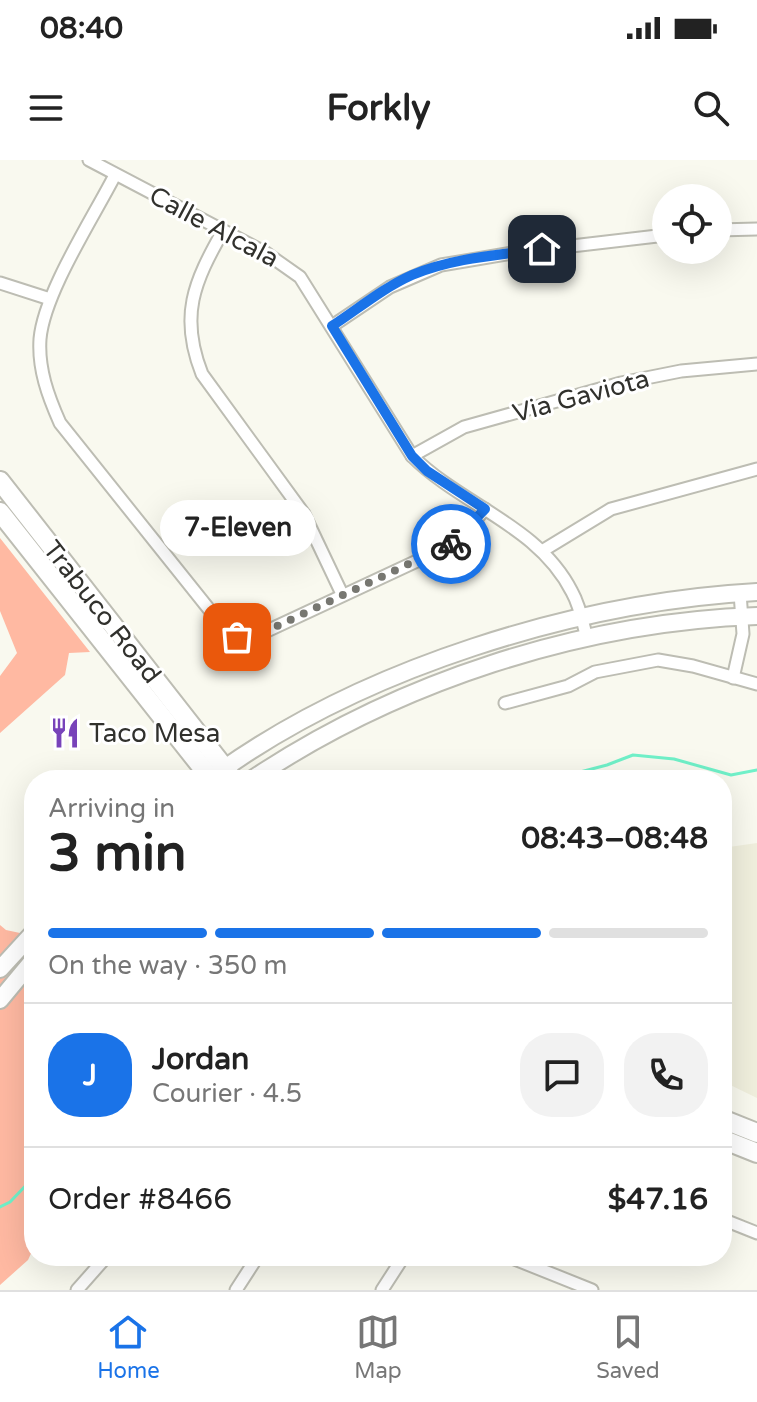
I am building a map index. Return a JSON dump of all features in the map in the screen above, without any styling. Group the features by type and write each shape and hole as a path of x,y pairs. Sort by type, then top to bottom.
{"main road":[{"name":"Trabuco Road","path":"0,481 213,770"},
{"name":"Trabuco Road","path":"0,512 212,770"},
{"path":"229,770 303,722 394,678 497,640 581,617 686,599 748,593"},
{"path":"268,770 313,743 393,703 489,666 587,639 642,628 749,616"},
{"path":"0,969 24,943"},
{"path":"0,1000 24,971"},
{"path":"732,1123 757,1133"},
{"path":"732,1143 757,1153"}],"street":[{"name":"Calle Alcala","path":"89,160 284,264 300,277 412,456 427,471 515,528 542,551 564,577 587,639"},
{"path":"115,175 50,299 40,338 41,367 48,396 60,423 220,623 237,637 254,637 447,547 485,509"},
{"path":"732,230 757,229"},
{"path":"223,231 194,289 189,313 194,355 202,374 304,514 342,594"},
{"path":"332,326 390,287 441,265 512,253 652,237"},
{"path":"0,283 50,299"},
{"name":"Via Gaviota","path":"412,456 464,427 621,383 681,371 757,364"},
{"path":"542,551 611,509 757,469"},
{"path":"733,678 749,616 748,593"},
{"path":"505,703 568,686 595,672 658,660 757,684"},
{"path":"732,1223 757,1233"},
{"path":"77,1290 98,1266"},
{"path":"236,1290 252,1266"},
{"path":"382,1290 398,1266"},
{"path":"532,1266 592,1290"}],"shaded area":[{"path":"0,538 90,652 69,653 65,675 0,733 0,676 17,653 0,611"},
{"path":"757,843 757,1098 732,1086 732,847"},
{"path":"0,925 6,930 24,934 24,1264 0,1285"}],"waterway":[{"path":"588,770 633,755 674,759 713,770"},
{"path":"732,775 757,770"},
{"path":"0,1207 10,1202 24,1187"}],"way so far":[{"path":"237,637 254,637 451,544"}],"place":[{"name":"7-Eleven","path":"237,637"},
{"name":"Taco Mesa","path":"65,733"}],"route":[{"path":"451,544 485,509 427,471 412,456 332,326 390,287 441,265 542,249"}]}
